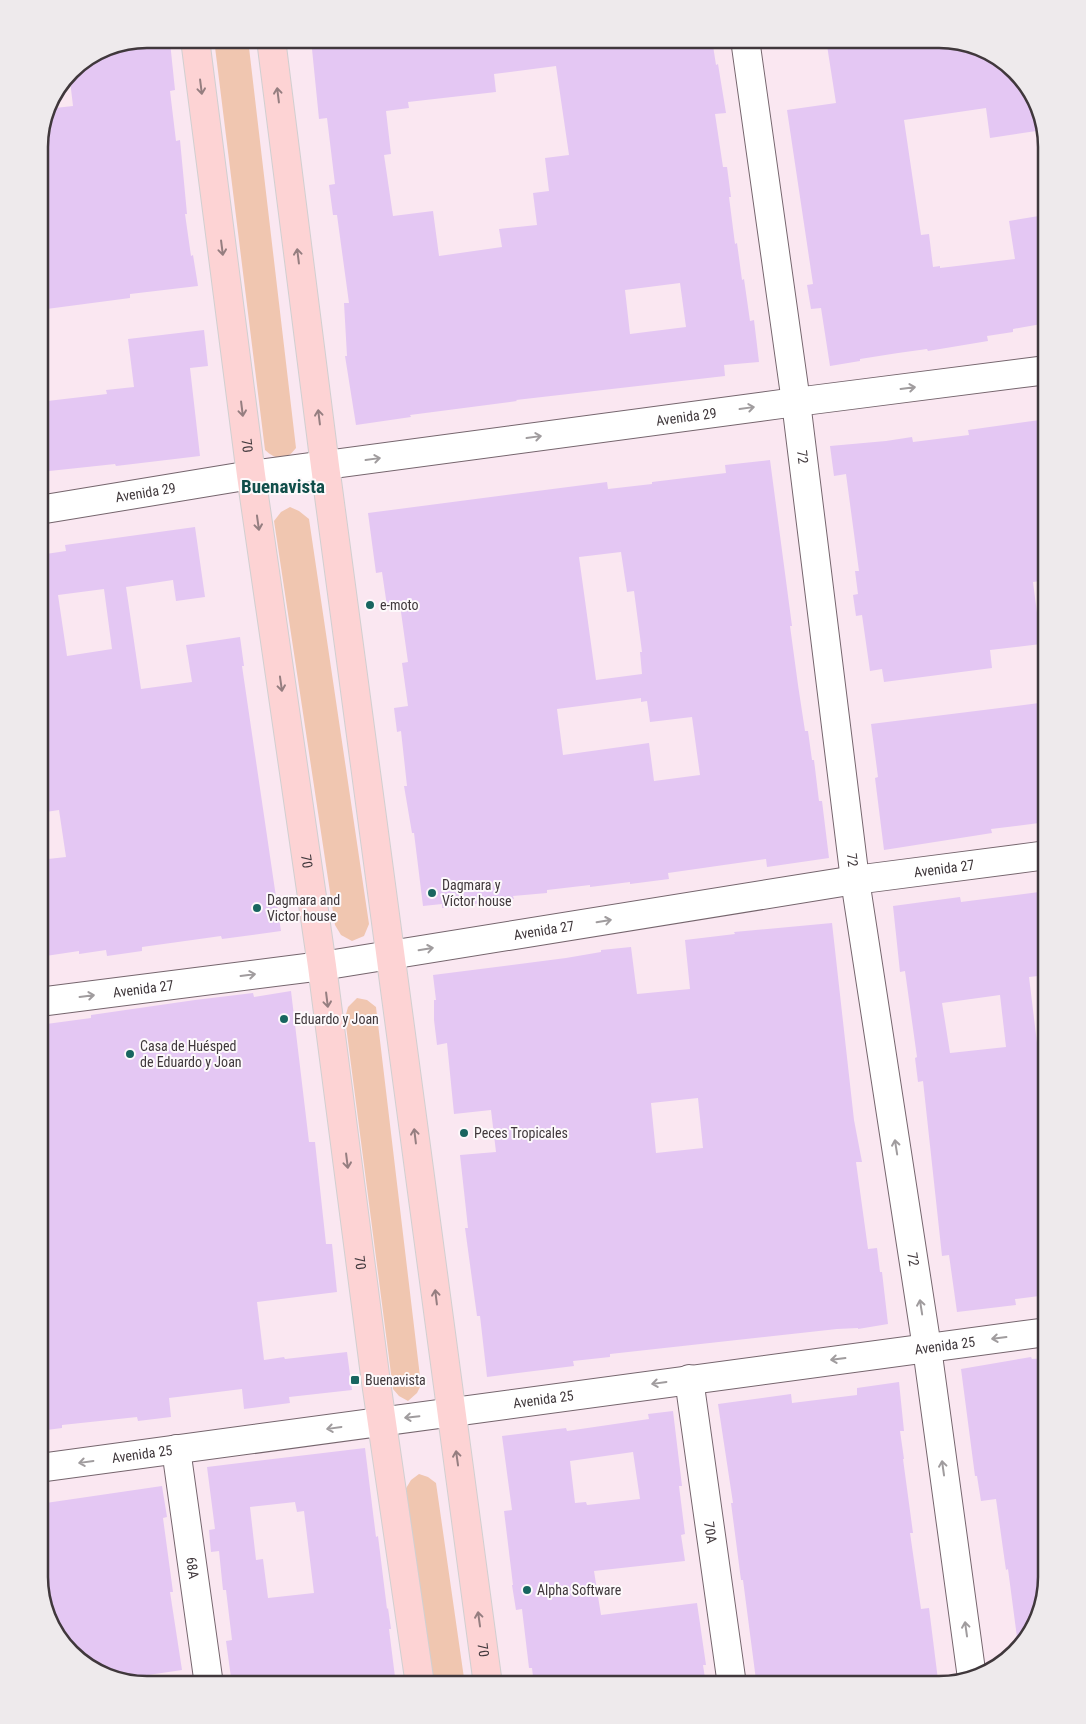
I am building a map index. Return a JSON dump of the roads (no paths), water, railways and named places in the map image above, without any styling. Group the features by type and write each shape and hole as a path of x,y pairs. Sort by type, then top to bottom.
{"main road":[{"name":"70","path":"195,48 251,474 322,966 382,1420 419,1676"},
{"name":"70","path":"272,48 325,466 487,1676"}],"street":[{"name":"72","path":"745,48 796,402 855,880 927,1348 971,1671"},
{"name":"Avenida 29","path":"48,508 251,474 325,466 1038,371"},
{"name":"Avenida 27","path":"48,1001 322,966 855,880 1038,856"},
{"name":"Avenida 25","path":"48,1467 382,1420 451,1413 688,1379 1038,1333"},
{"name":"70A","path":"688,1379 731,1676"},
{"name":"68A","path":"176,1449 208,1676"}],"place":[{"name":"e-moto","path":"370,605"},
{"name":"Dagmara y Víctor house","path":"432,893"},
{"name":"Dagmara and Victor house","path":"257,908"},
{"name":"Eduardo y Joan","path":"284,1019"},
{"name":"Casa de Huésped de Eduardo y Joan","path":"130,1054"},
{"name":"Peces Tropicales","path":"464,1133"},
{"name":"Buenavista","path":"355,1380"},
{"name":"Alpha Software","path":"527,1590"}],"district":[{"name":"Buenavista","path":"283,486"}]}
